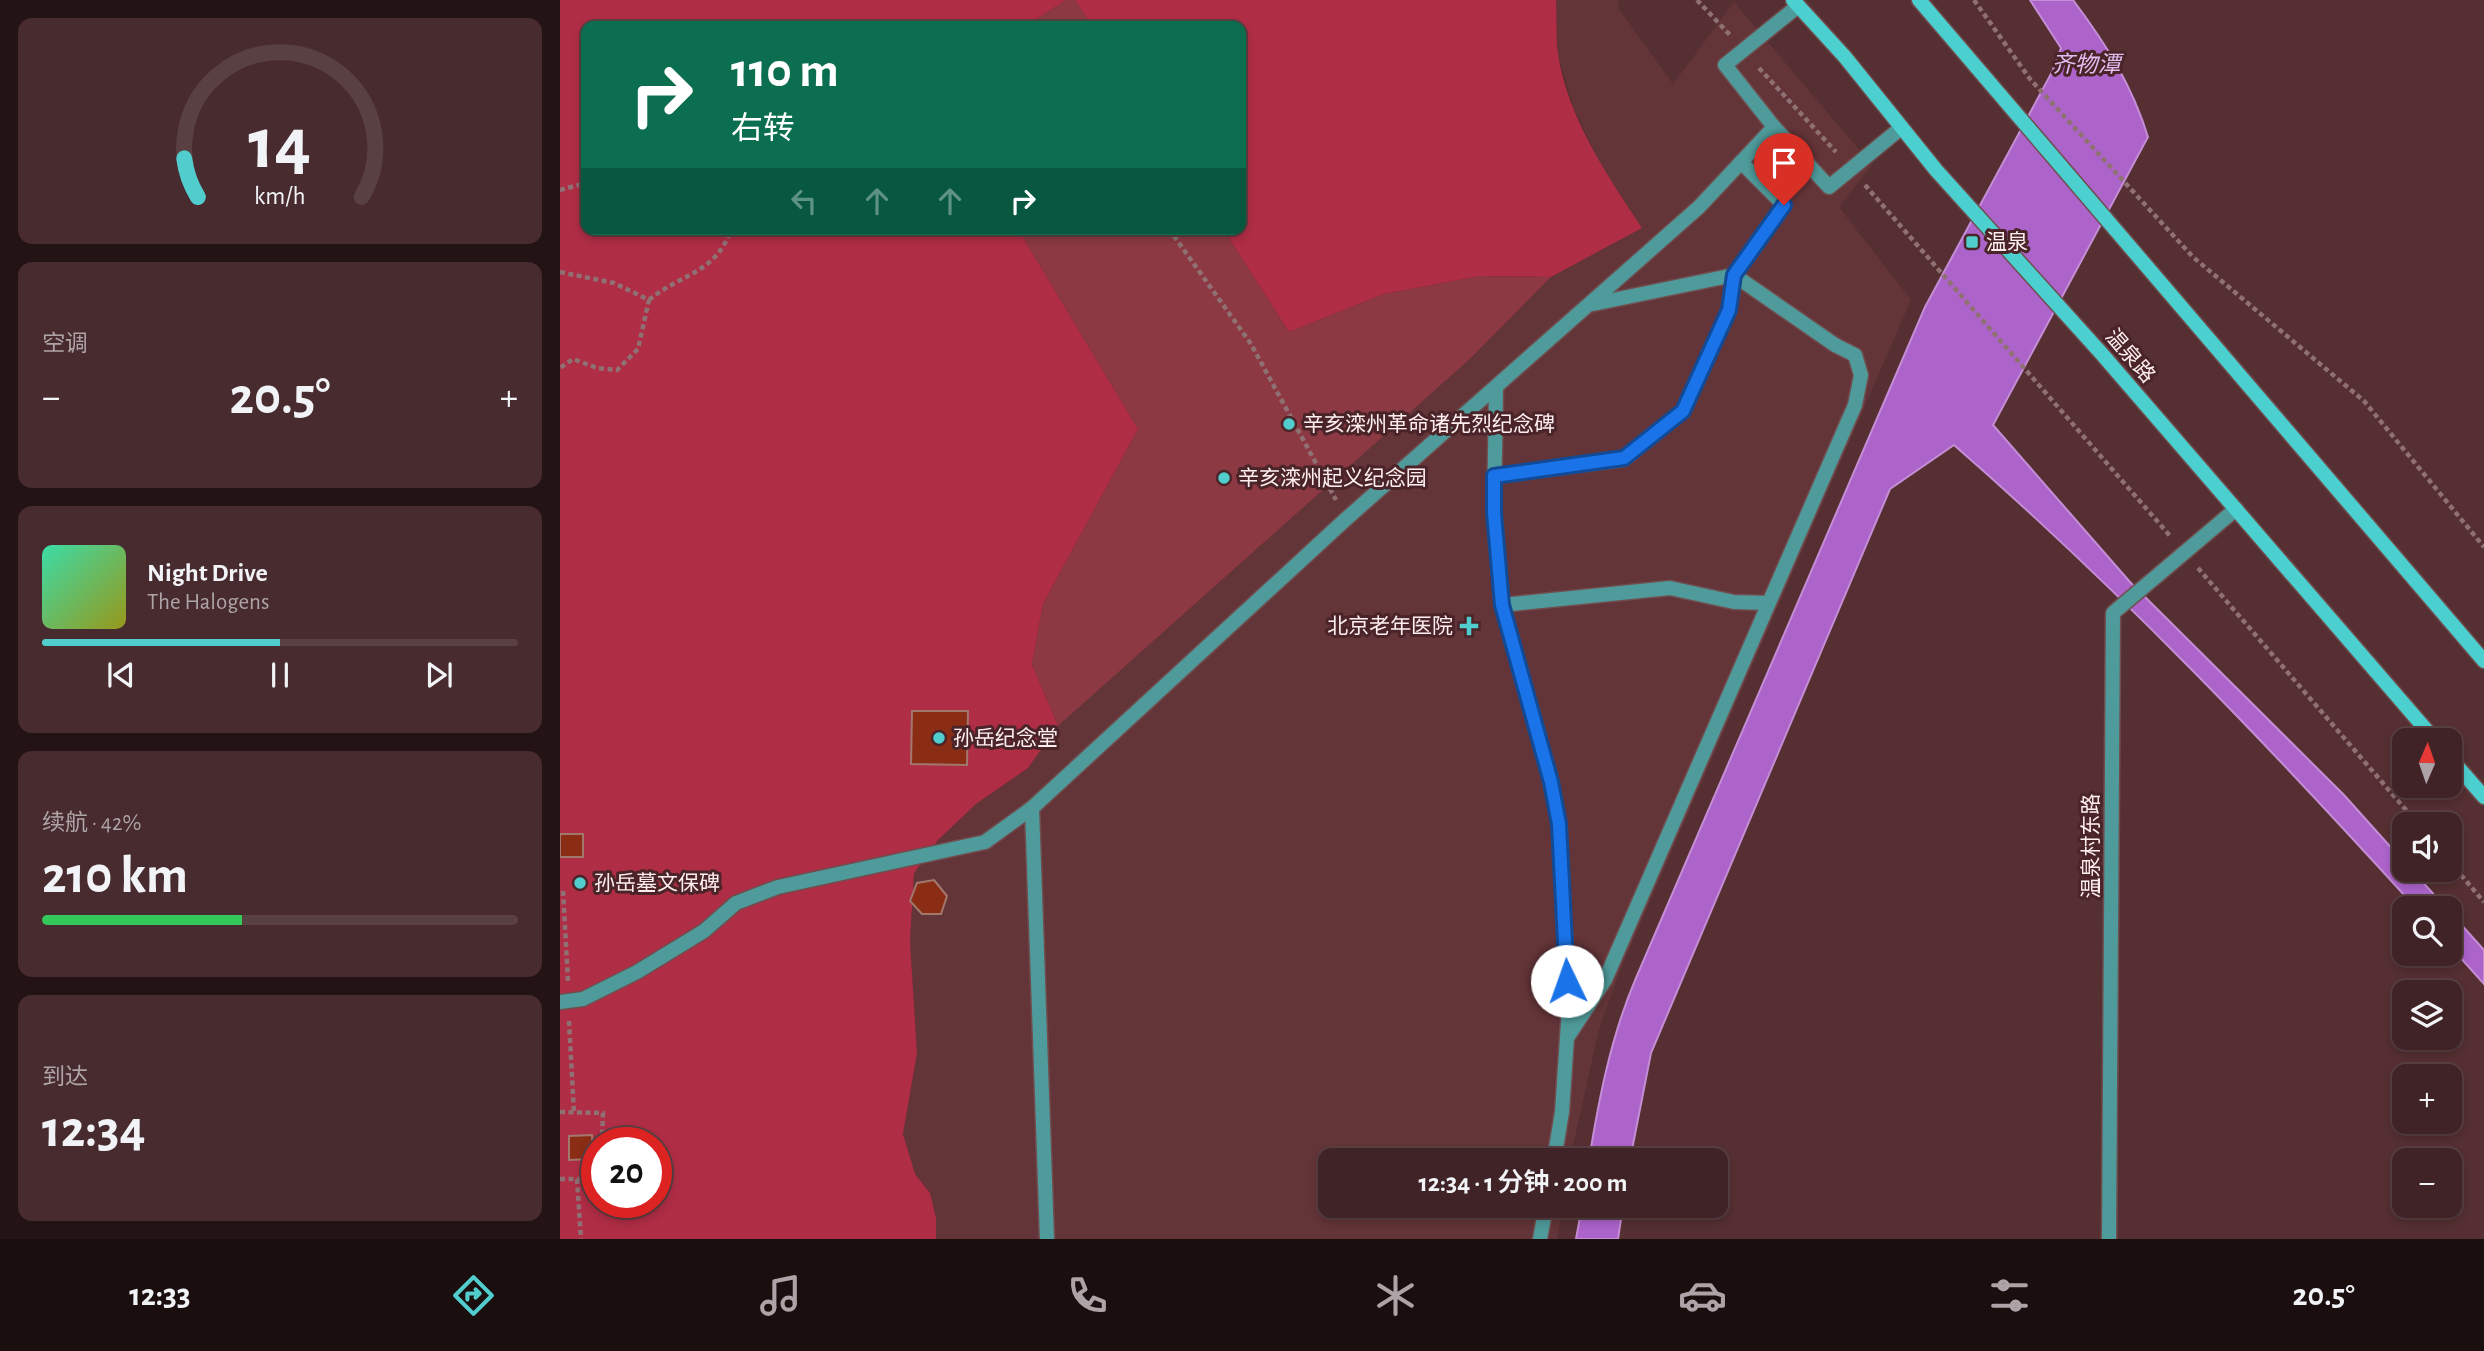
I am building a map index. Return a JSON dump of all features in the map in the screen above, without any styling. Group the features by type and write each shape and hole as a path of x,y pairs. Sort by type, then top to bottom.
{"main road":[{"path":"1919,0 2484,661"},
{"name":"温泉路","path":"1795,3 1845,57 1936,170 2101,353 2425,728"},
{"path":"2462,772 2484,797"}],"street":[{"path":"1795,3 1725,65 1774,127 1829,187 1902,128"},
{"path":"560,1002 583,999 637,972 704,931 736,903 778,887 985,842 1032,808 1346,519 1592,304 1699,207 1774,127"},
{"path":"1494,476 1624,458 1683,411 1729,310 1734,275 1784,205 1741,162"},
{"path":"1567,1038 1605,980 1855,405 1861,376 1854,355 1835,345 1734,275 1592,304"},
{"path":"1496,390 1494,513 1502,605 1551,782 1559,824 1569,1008 1562,1112 1556,1148"},
{"name":"温泉村东路","path":"2109,1239 2113,613 2235,509"},
{"path":"1502,605 1670,588 1734,603 1768,603"},
{"path":"1032,808 1047,1239"},
{"path":"1540,1239 1544,1218"}],"path":[{"path":"1697,0 1852,169 2408,812"},
{"path":"1974,0 2030,79 2193,257 2364,401 2484,547"},
{"path":"560,190 581,184"},
{"path":"560,368 573,359 597,368 617,370 638,349 649,300 663,289 699,271 725,249 729,235"},
{"path":"1173,235 1251,344 1346,519"},
{"path":"560,272 614,283 649,300"},
{"path":"2462,876 2484,902"},
{"path":"560,1112 603,1113 603,1127"},
{"path":"560,1179 581,1179"},
{"path":"577,1179 581,1239"}],"shaded area":[{"path":"560,0 1066,0 1034,21 581,21 581,235 1022,235 1138,429 1043,604 1032,664 1058,726 1028,768 976,804 938,840 914,873 910,941 917,1053 903,1134 915,1174 930,1193 936,1218 936,1239 560,1239"},
{"path":"1066,0 1075,0 1089,21 1034,21"},
{"path":"1075,0 1556,0 1558,54 1570,101 1591,145 1642,228 1551,277 1480,276 1384,294 1289,332 1227,235 1246,235 1246,21 1089,21"},
{"name":"北京老年医院","path":"1556,0 1618,0 1619,9 1673,84 1734,2 1872,165 1839,207 1911,300 1622,966 1599,1029 1573,1148 1318,1148 1318,1218 1561,1218 1557,1239 936,1239 936,1218 930,1193 910,1167 903,1134 917,1053 910,941 914,873 938,840 976,804 1028,768 1058,726 1470,359 1551,277 1641,228 1600,164 1574,109 1558,55"},
{"name":"辛亥滦州起义纪念园","path":"1022,235 1227,235 1289,332 1384,294 1480,276 1551,277 1470,359 1058,726 1032,664 1043,604 1138,429"}],"water":[{"name":"齐物潭","path":"2030,0 2073,0 2117,66 2142,118 2148,137 1993,425 2130,582 2344,795 2392,849 2392,882 2423,882 2435,896 2405,896 2192,670 2075,555 1954,445 1890,489 1651,1053 1632,1148 1591,1148 1607,1068 1636,978 1925,307 2052,72 2061,48"},
{"path":"2462,925 2484,950 2484,984 2462,959"},
{"path":"1580,1218 1621,1218 1618,1239 1576,1239"}],"building":[{"name":"孙岳纪念堂","path":"912,711 968,711 967,765 911,764"},
{"path":"560,834 583,834 583,857 560,857"},
{"path":"934,880 947,896 941,914 922,914 910,901 917,883"},
{"path":"581,1135 581,1160 569,1160 569,1136"}],"place":[{"name":"温泉","path":"1972,242"},
{"name":"辛亥滦州革命诸先烈纪念碑","path":"1289,424"},
{"name":"辛亥滦州起义纪念园","path":"1224,478"},
{"name":"北京老年医院","path":"1469,626"},
{"name":"孙岳纪念堂","path":"939,738"},
{"name":"孙岳墓文保碑","path":"580,883"}],"route":[{"path":"1567,981 1559,824 1551,782 1502,605 1494,513 1494,476 1624,458 1683,411 1729,310 1734,275 1784,205"}]}
